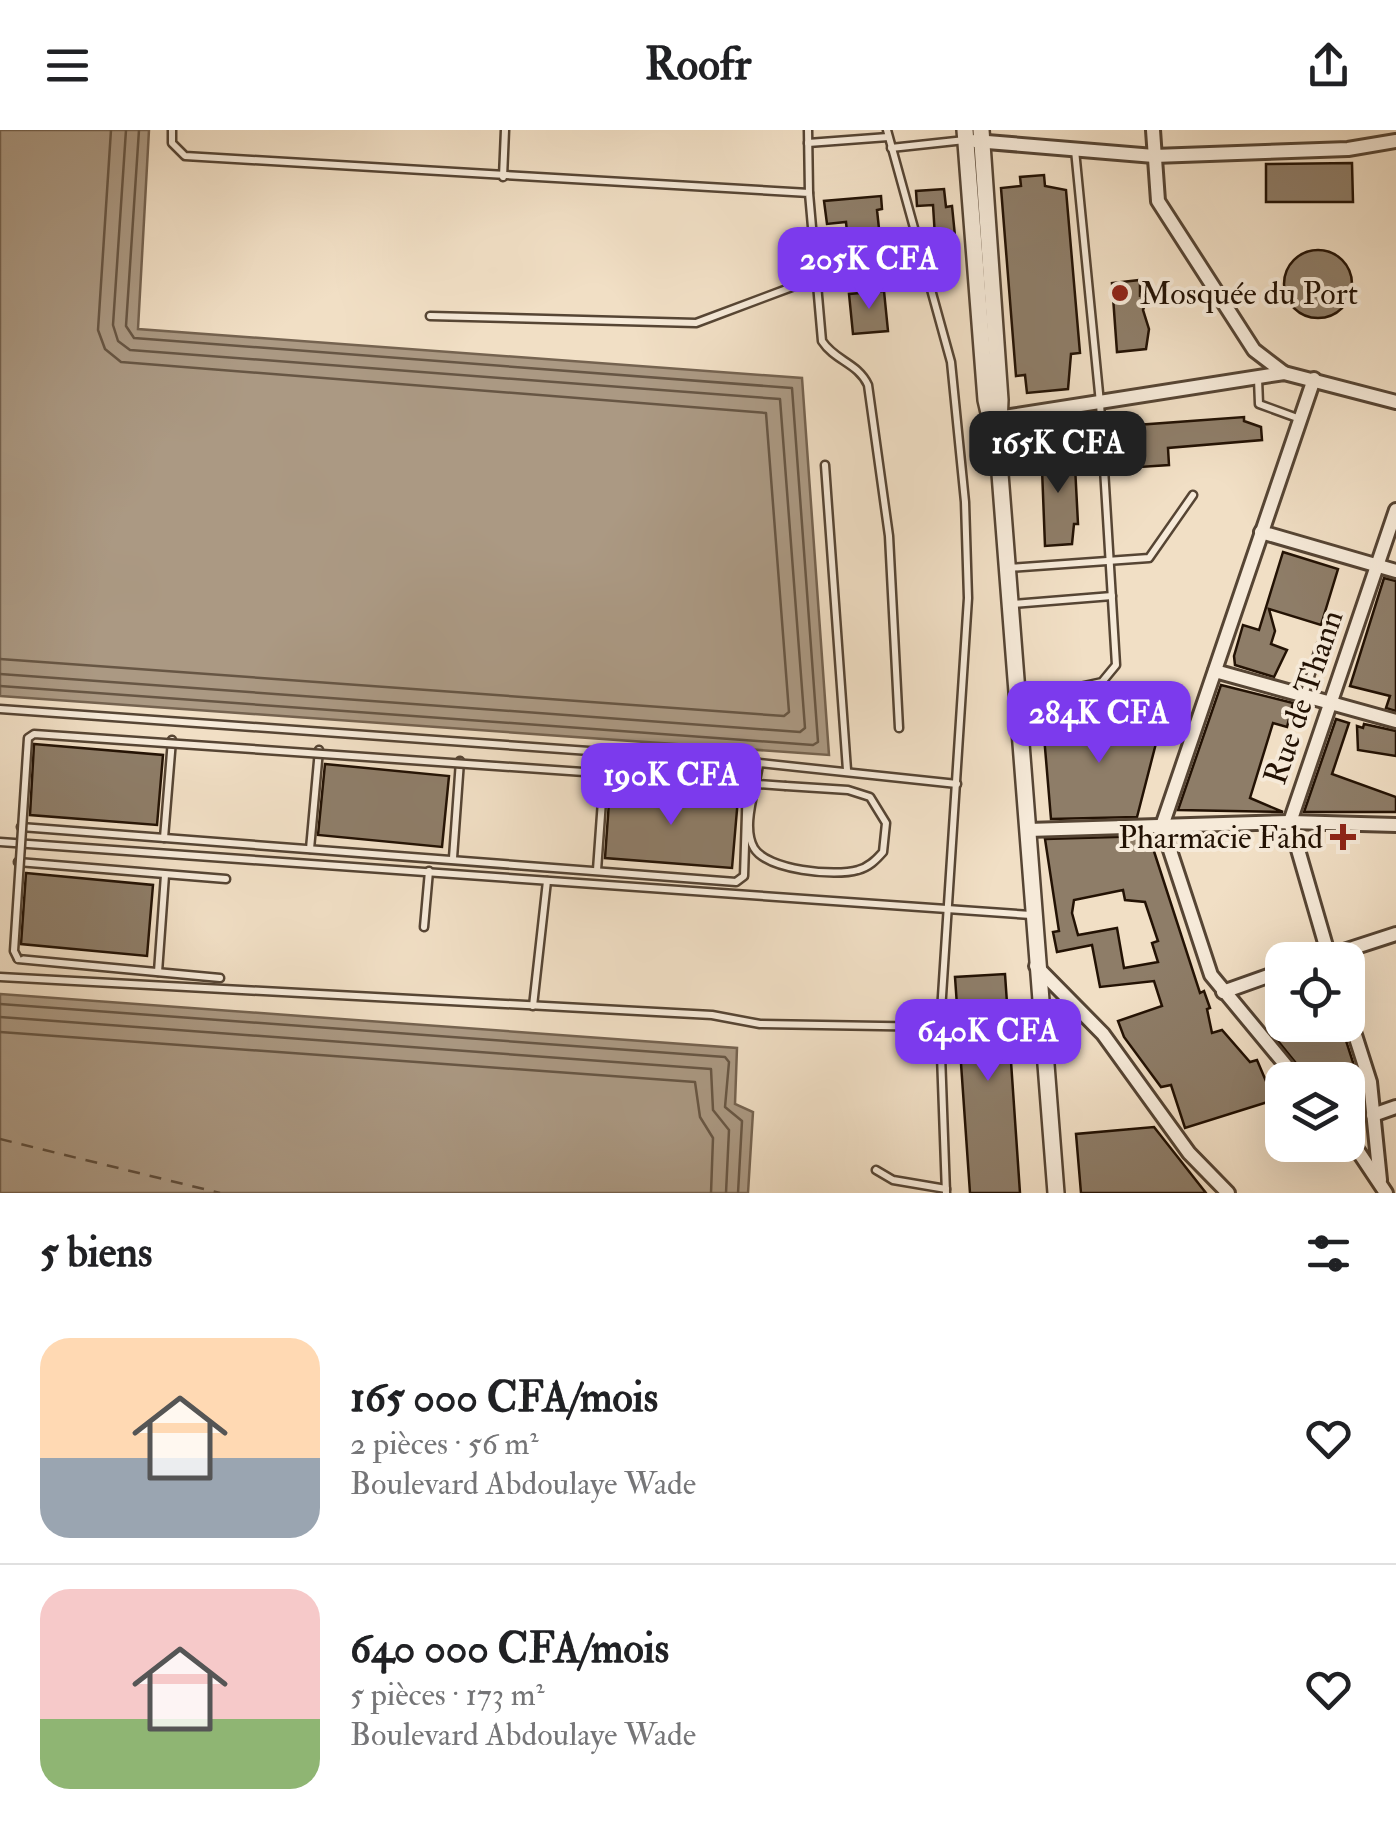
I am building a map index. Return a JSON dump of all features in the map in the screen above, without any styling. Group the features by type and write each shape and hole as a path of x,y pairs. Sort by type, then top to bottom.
{"street":[{"path":"1153,130 1158,201 1254,350 1284,373"},
{"path":"1056,1193 973,135 1154,156 1348,149 1396,141"},
{"path":"994,418 1284,373 1396,402"},
{"path":"1282,1062 1211,975 1162,826 1314,379"},
{"name":"Rue de Thann","path":"1321,942 1290,822 1396,510"},
{"path":"1262,532 1396,571"},
{"path":"1214,671 1396,721"},
{"path":"1028,830 1290,822 1396,825"},
{"path":"1365,945 1396,934"},
{"path":"1036,966 1104,1034 1190,1153 1228,1193"},
{"path":"1222,992 1265,977"},
{"path":"1357,1042 1370,1082 1383,1186"},
{"path":"1373,1115 1396,1107"},
{"path":"1365,1160 1383,1186"}],"lane":[{"path":"172,130 172,143 185,156 809,193"},
{"path":"503,176 505,130"},
{"path":"808,130 809,193 822,341 834,355 863,373 868,385 889,536 899,728"},
{"path":"808,142 888,134 938,299 959,420 968,598 940,1027 946,1191 893,1180 876,1170"},
{"path":"891,148 973,135"},
{"path":"1019,700 1102,682 1113,673 1100,403 1074,149"},
{"path":"430,316 696,323 816,278"},
{"path":"1258,378 1259,404 1300,419"},
{"path":"825,465 847,770"},
{"path":"1009,568 1149,558 1192,495"},
{"path":"1011,604 1112,596"},
{"path":"1304,696 1320,646"},
{"path":"0,709 758,762 957,784"},
{"path":"220,978 18,959 14,951 18,862 30,734 319,750 604,773 746,783 766,784 786,786 848,790 870,797 886,823 883,852 860,870 846,872 788,868 762,857 750,834 754,803 756,788 758,773 758,762"},
{"path":"164,838 172,740"},
{"path":"310,849 319,750"},
{"path":"453,858 460,762"},
{"path":"597,870 604,773"},
{"path":"21,827 740,880 746,783"},
{"path":"0,842 1033,915"},
{"path":"18,862 226,879"},
{"path":"424,927 429,871"},
{"path":"158,972 166,874"},
{"path":"533,1006 547,881"},
{"path":"0,978 712,1015 760,1024 940,1027"}],"water":[{"path":"0,130 149,130 138,329 802,378 829,755 0,696"},
{"path":"0,994 737,1048 735,1104 753,1112 748,1193 0,1193"}],"building":[{"path":"1352,163 1353,202 1266,202 1266,164"},
{"path":"1044,175 1045,186 1066,190 1080,353 1071,354 1068,389 1027,393 1025,375 1016,376 1001,188 1021,186 1020,177"},
{"path":"944,189 946,207 952,206 955,236 935,237 933,205 917,206 916,191"},
{"path":"881,196 882,209 877,210 880,238 902,232 910,262 850,264 846,222 827,224 824,201"},
{"path":"1318,250 1331,252 1342,260 1350,271 1350,297 1342,308 1331,316 1318,318 1305,316 1294,308 1286,297 1284,284 1286,271 1294,260 1305,252"},
{"path":"1140,280 1140,296 1147,299 1143,310 1149,329 1146,349 1117,352 1112,283"},
{"path":"884,291 888,331 853,334 849,294"},
{"path":"1244,417 1244,421 1261,427 1262,440 1168,448 1169,465 1140,467 1137,425"},
{"path":"1064,447 1069,466 1075,466 1078,524 1074,524 1072,544 1045,546 1042,469 1038,467 1036,449"},
{"path":"1283,552 1338,569 1321,625 1269,609 1275,631 1271,644 1287,650 1274,677 1235,665 1234,656 1243,625 1259,630"},
{"path":"1384,578 1396,581 1396,711 1386,708 1390,696 1350,686"},
{"path":"1221,685 1293,703 1287,727 1273,723 1250,798 1283,812 1178,810"},
{"path":"1123,710 1162,720 1137,817 1051,819 1043,724 1120,721"},
{"path":"1336,719 1349,723 1332,774 1396,797 1396,812 1304,812"},
{"path":"1364,724 1396,731 1396,756 1358,750 1357,726 1363,728"},
{"path":"34,744 163,755 157,825 30,815"},
{"path":"325,764 449,776 442,847 318,835"},
{"path":"610,788 738,798 732,868 605,858"},
{"path":"1149,836 1200,993 1204,991 1210,1008 1207,1009 1212,1033 1222,1030 1250,1062 1257,1060 1265,1079 1265,1103 1185,1128 1171,1085 1161,1087 1124,1037 1118,1021 1162,1006 1154,981 1100,987 1092,945 1057,952 1053,932 1059,931 1045,839","holes":["1123,890 1125,900 1145,902 1158,941 1152,943 1158,962 1124,968 1117,928 1078,935 1072,913 1074,900"]},
{"path":"26,873 153,885 147,956 21,944"},
{"path":"1005,974 1020,1193 970,1193 955,977"},
{"path":"1279,1042 1346,1042 1353,1062 1295,1062"},
{"path":"1154,1127 1206,1193 1081,1193 1076,1134"}],"ferry route":[{"path":"0,1139 220,1193"}],"place":[{"name":"Mosquée du Port","path":"1120,293"},
{"name":"Pharmacie Fahd","path":"1343,837"}]}
